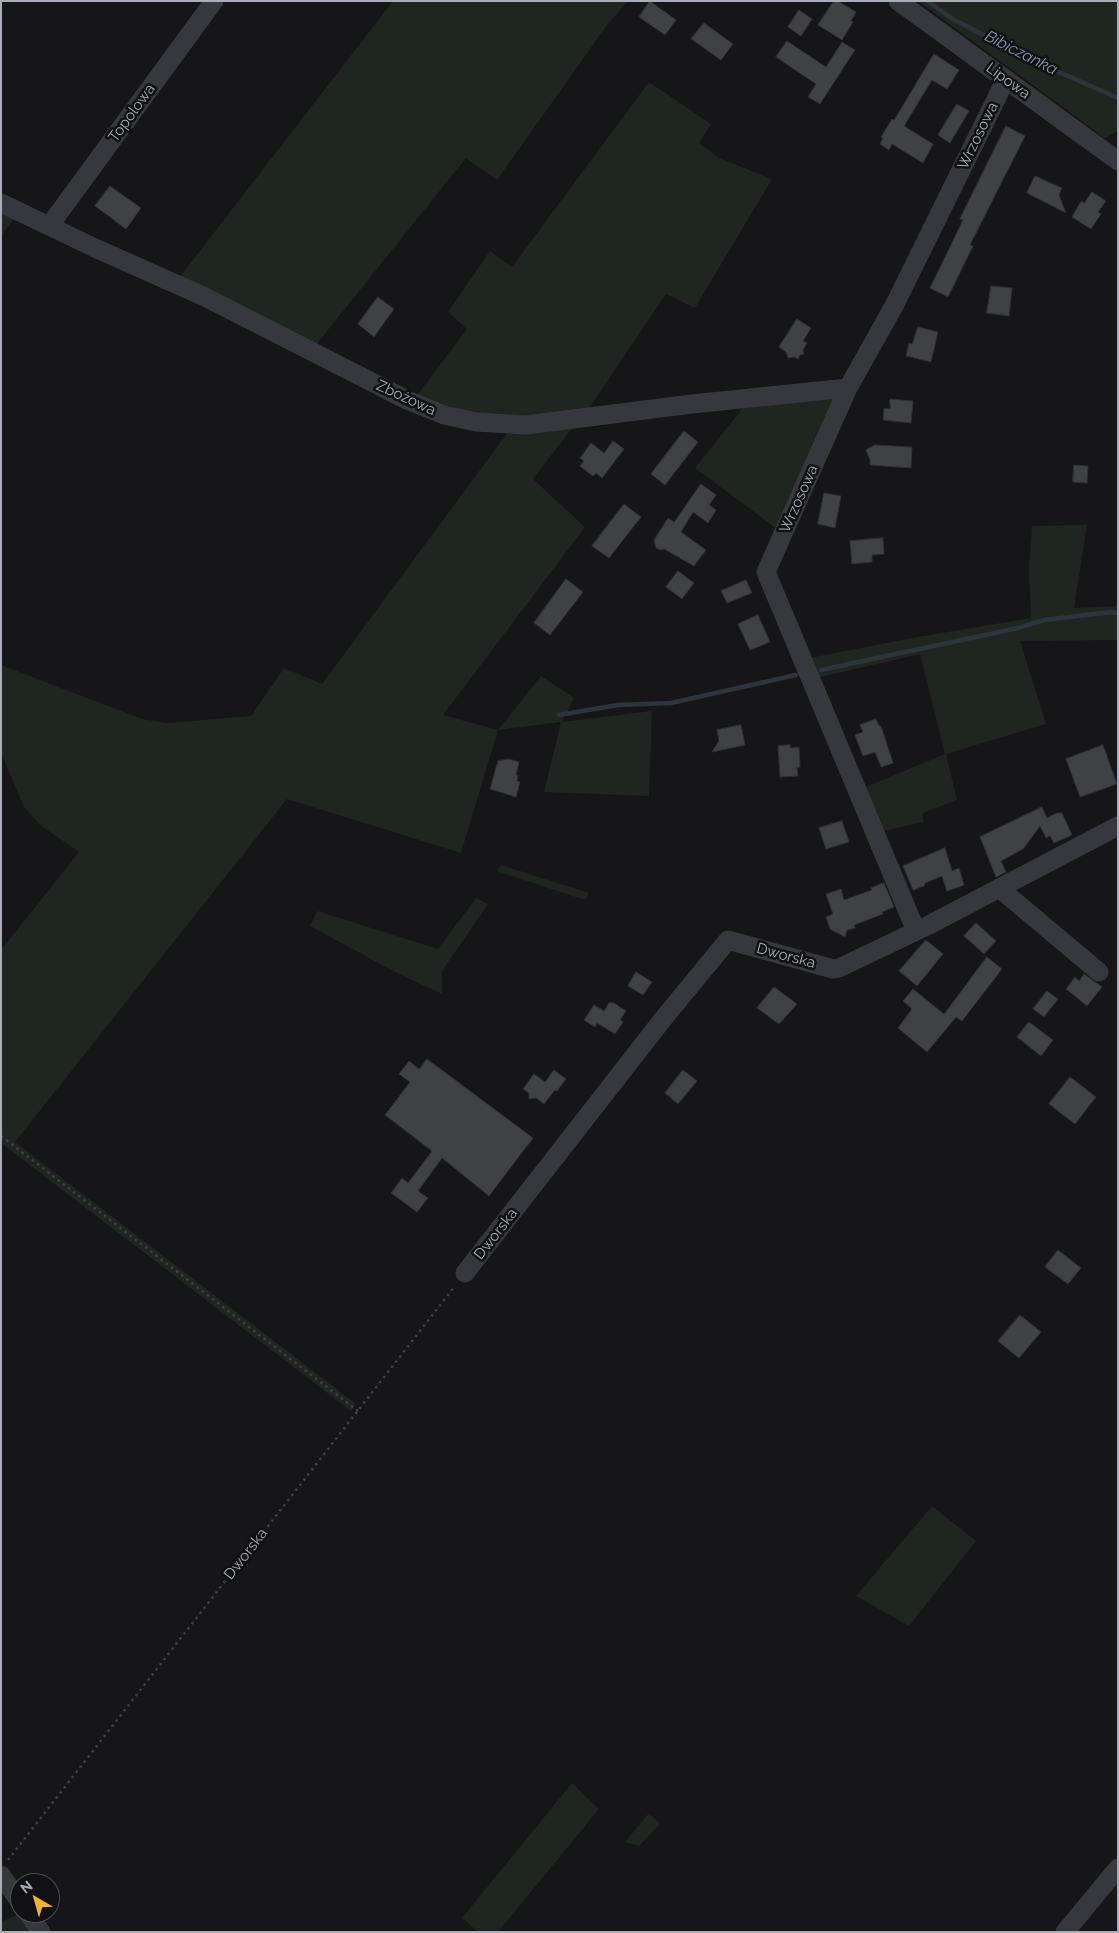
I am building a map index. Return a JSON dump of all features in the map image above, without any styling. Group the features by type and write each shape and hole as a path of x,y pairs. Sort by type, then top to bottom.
{"street":[{"name":"Topolowa","path":"50,225 214,1"},
{"name":"Lipowa","path":"898,1 1006,79 1114,152"},
{"name":"Wrzosowa","path":"916,931 766,572 848,388 895,304 1006,79"},
{"name":"Zbożowa","path":"1,202 95,248 205,297 407,400 444,415 476,422 526,425 692,404 848,388"},
{"name":"Dworska","path":"465,1273 728,940 833,969 839,968 916,931 1118,826"},
{"path":"999,888 1099,972"},
{"path":"1065,1932 1118,1868"},
{"path":"1,1875 10,1888"}],"path":[{"path":"1,1136 358,1411"},
{"name":"Dworska","path":"1,1866 465,1273"}],"shaded area":[{"path":"393,1 628,1 607,25 497,180 466,158 315,346 179,278"},
{"path":"918,1 1118,1 1118,131 1105,138"},
{"path":"649,82 711,124 699,143 719,158 772,179 695,308 666,294 585,414 555,418 477,416 415,398 467,329 448,312 490,251 512,267"},
{"path":"1,208 17,215 1,236"},
{"path":"834,396 781,532 695,468 746,404"},
{"path":"576,423 533,479 585,527 443,715 498,730 461,853 287,799 15,1142 356,1404 351,1411 1,1143 1,950 79,852 40,825 24,807 1,753 1,665 142,719 166,723 251,716 284,668 322,684 511,428"},
{"path":"1087,525 1074,608 1116,606 1118,603 1118,640 1020,641 1046,724 946,754 957,800 923,813 923,822 880,832 861,789 945,754 920,654 816,678 809,658 1031,618 1029,569 1032,526"},
{"path":"541,676 574,698 562,722 652,711 649,796 544,792 561,722 498,730"},
{"path":"501,865 589,893 585,900 497,871"},
{"path":"476,898 488,904 442,971 442,994 395,972 310,926 317,911 438,949"},
{"path":"932,1506 976,1541 909,1626 856,1596"},
{"path":"572,1783 599,1809 498,1932 478,1932 462,1918"},
{"path":"649,1813 660,1824 639,1846 625,1842"},
{"path":"10,1918 10,1923 26,1923 32,1932 1,1932 1,1922"}],"building":[{"path":"650,1 676,20 665,35 639,17"},
{"path":"834,1 838,1 856,12 851,21 853,22 842,40 818,25"},
{"path":"799,10 812,19 801,36 788,27"},
{"path":"704,23 733,44 721,60 691,39"},
{"path":"787,41 826,67 842,42 855,50 820,104 808,97 816,84 776,57"},
{"path":"934,54 959,70 947,89 932,80 904,126 933,144 923,163 892,144 889,150 880,144 883,138 881,137 892,119 894,120"},
{"path":"957,104 969,111 950,143 938,135"},
{"path":"1006,126 1025,136 970,245 973,246 948,297 930,288 963,220 960,219"},
{"path":"1035,176 1062,188 1059,195 1066,213 1027,193"},
{"path":"110,186 141,208 126,229 95,206"},
{"path":"1092,192 1106,201 1098,212 1101,214 1091,229 1072,217 1081,201 1084,203"},
{"path":"991,286 1012,288 1009,316 987,313"},
{"path":"378,297 394,309 374,337 358,324"},
{"path":"797,319 811,328 803,341 807,343 803,350 804,354 800,355 798,359 794,357 788,358 786,352 779,347"},
{"path":"918,327 938,332 931,362 906,356 909,343 912,344"},
{"path":"890,399 913,401 911,423 883,420 884,408 890,409"},
{"path":"684,431 698,442 665,485 651,474"},
{"path":"613,441 624,449 602,478 596,473 593,476 580,466 584,461 580,458 591,443 604,453"},
{"path":"875,445 912,447 911,468 870,465 866,450"},
{"path":"1074,465 1088,466 1087,483 1073,482"},
{"path":"701,484 716,495 709,505 716,510 708,523 693,512 681,532 706,550 694,566 664,549 656,548 654,540 668,518 674,522"},
{"path":"824,493 841,496 835,528 818,524"},
{"path":"624,504 641,517 609,558 592,546"},
{"path":"883,538 884,554 872,555 872,562 852,564 850,541"},
{"path":"678,571 694,583 682,599 666,587"},
{"path":"566,579 583,592 550,635 534,623"},
{"path":"746,580 752,593 727,603 721,591"},
{"path":"758,615 770,642 750,650 738,624"},
{"path":"876,719 879,726 881,726 893,763 881,767 875,752 863,756 855,735 863,732 860,725"},
{"path":"741,725 745,745 712,752 719,741 717,730"},
{"path":"790,745 790,748 799,747 800,767 797,768 798,776 780,777 778,746"},
{"path":"1103,745 1117,784 1080,797 1066,759"},
{"path":"509,759 519,762 516,775 518,775 517,781 520,782 516,797 490,789 498,761"},
{"path":"1042,807 1047,818 1057,813 1062,813 1072,835 1054,843 1050,836 1046,838 1040,826 1023,849 1001,861 1006,872 996,877 980,837"},
{"path":"842,821 849,842 826,849 819,828"},
{"path":"945,848 952,871 959,868 964,885 947,891 942,876 913,890 903,866"},
{"path":"884,883 894,907 882,912 883,914 854,925 855,928 847,930 845,937 830,929 826,917 833,914 826,894 841,889 844,900 872,890 871,888"},
{"path":"976,923 996,941 984,954 964,936"},
{"path":"926,940 943,954 917,986 899,971"},
{"path":"987,957 1002,969 962,1021 956,1017 927,1052 898,1028 912,1009 903,1001 913,989 944,1014"},
{"path":"636,972 652,982 643,995 628,986"},
{"path":"1084,974 1102,987 1087,1006 1066,989 1075,977 1079,981"},
{"path":"774,987 797,1004 779,1024 757,1008"},
{"path":"1047,991 1058,999 1044,1017 1033,1009"},
{"path":"609,1003 614,1003 626,1011 620,1020 623,1022 615,1034 597,1023 595,1027 584,1020 594,1005 604,1011"},
{"path":"1029,1022 1053,1040 1041,1056 1017,1037"},
{"path":"427,1059 533,1138 489,1196 442,1158 418,1191 428,1198 417,1212 391,1193 402,1178 408,1183 432,1151 385,1115 410,1082 399,1074 409,1061 419,1069"},
{"path":"554,1070 566,1079 557,1091 555,1090 544,1104 536,1098 529,1099 529,1093 523,1089 534,1074 545,1082"},
{"path":"683,1070 697,1081 678,1104 665,1093"},
{"path":"1070,1077 1096,1097 1075,1124 1049,1104"},
{"path":"1058,1250 1081,1268 1068,1284 1045,1267"},
{"path":"1020,1315 1041,1332 1019,1358 998,1341"}],"waterway":[{"name":"Bibiczanka","path":"927,1 953,19 1027,58 1118,98"},
{"path":"821,670 1018,628 1044,620 1111,612 1118,613"},
{"path":"559,715 618,705 671,703 796,675"}]}
